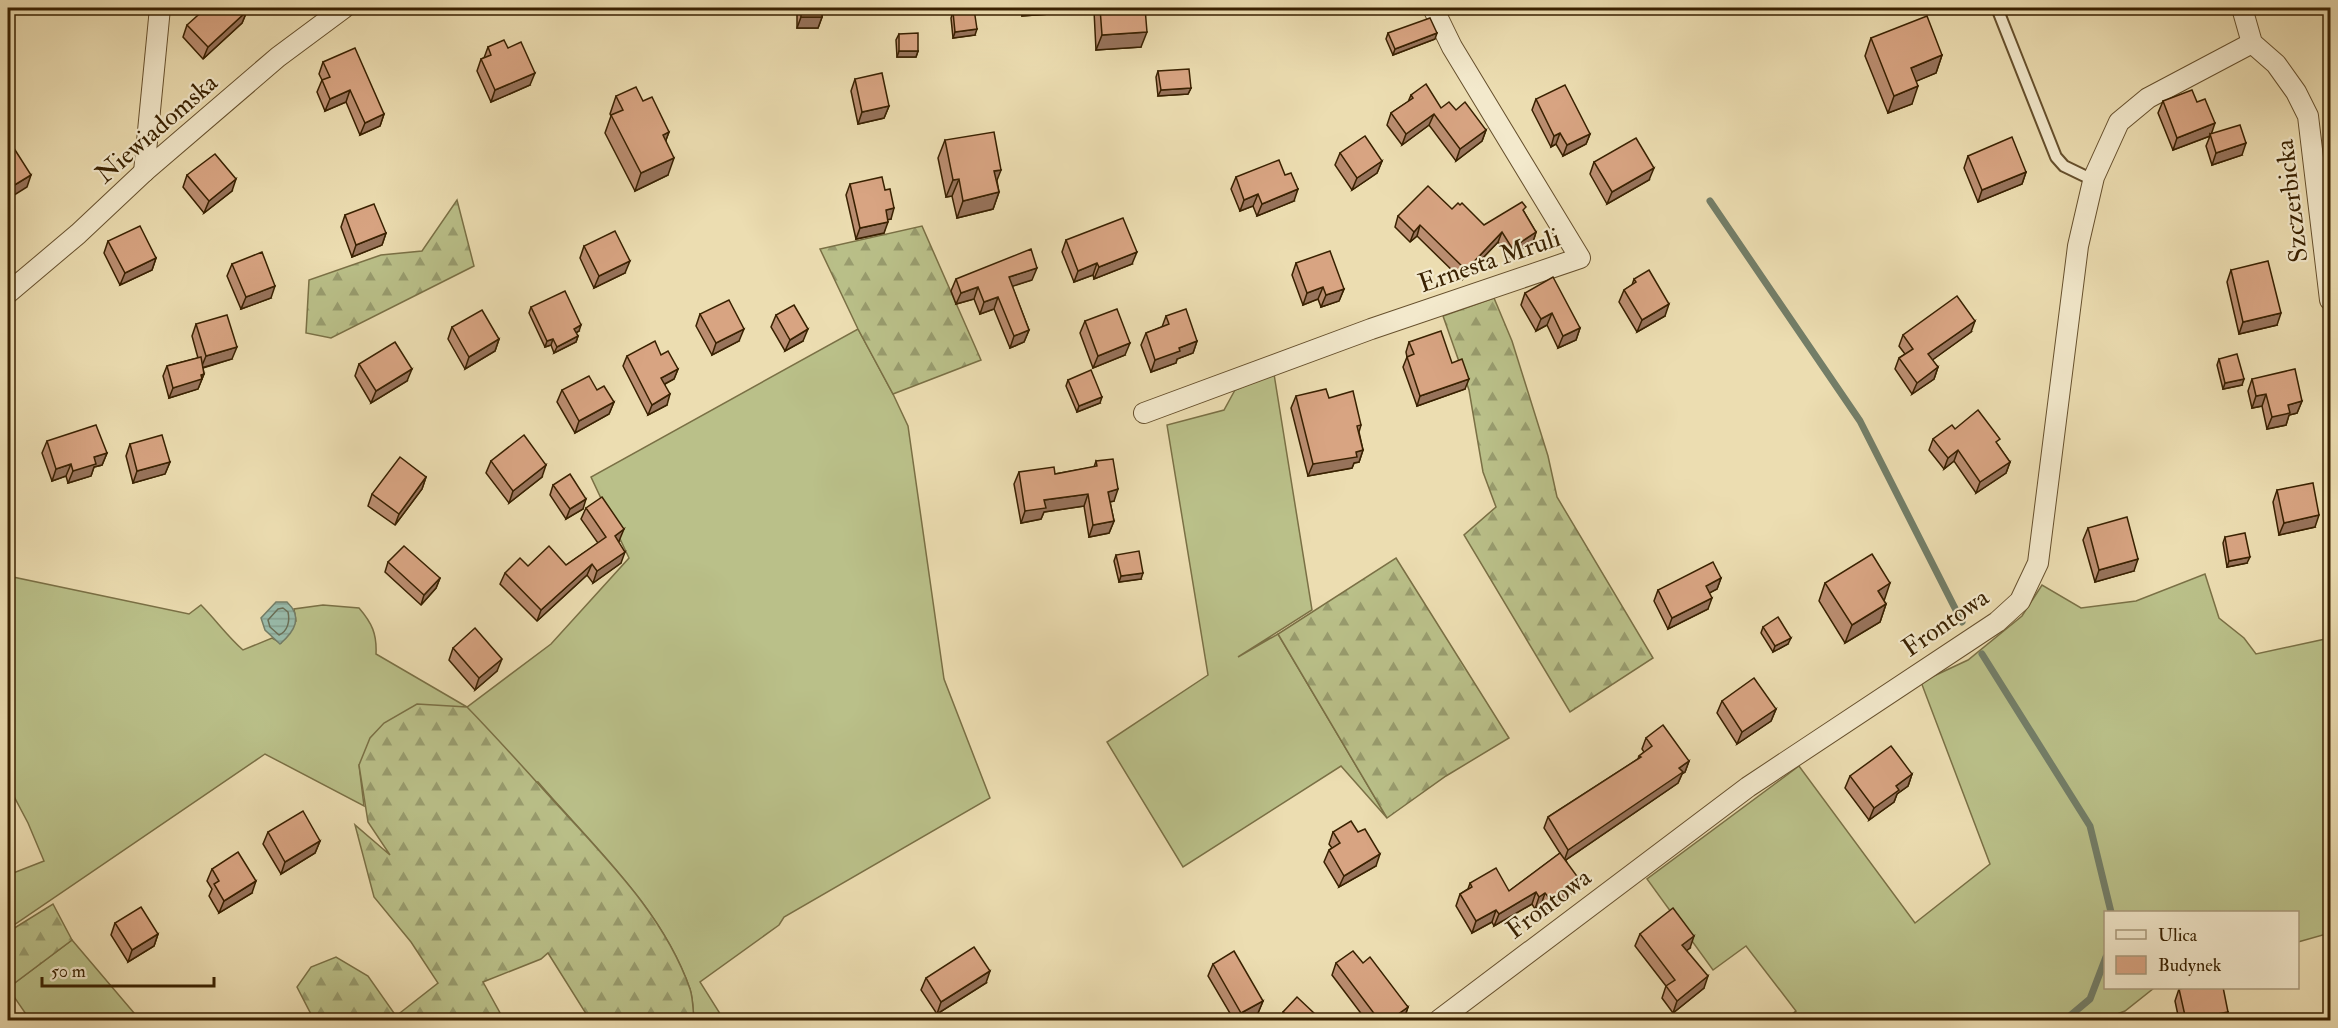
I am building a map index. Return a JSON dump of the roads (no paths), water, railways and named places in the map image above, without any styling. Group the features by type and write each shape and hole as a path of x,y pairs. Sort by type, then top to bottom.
{"street":[{"path":"144,172 160,8"},
{"name":"Niewiadomska","path":"8,293 278,57 344,8"},
{"name":"Ernesta Mruli","path":"1144,413 1371,329 1580,258 1452,46 1434,8"},
{"path":"2242,8 2252,43"},
{"name":"Frontowa","path":"1439,1020 1748,787 1997,622 2020,601 2038,563 2078,246 2093,180 2119,122 2148,98 2252,43"},
{"name":"Szczerbicka","path":"2252,43 2276,64 2296,92 2308,116 2331,300"}],"lane":[{"path":"1997,8 2056,157 2064,166 2093,180"}],"water":[{"path":"276,602 287,602 296,618 290,634 280,644 265,630 261,618"}],"waterway":[{"path":"1710,201 1860,421 1962,622"},
{"path":"1982,654 2090,826 2111,911"},
{"path":"2065,1020 2090,999 2104,962"}]}
